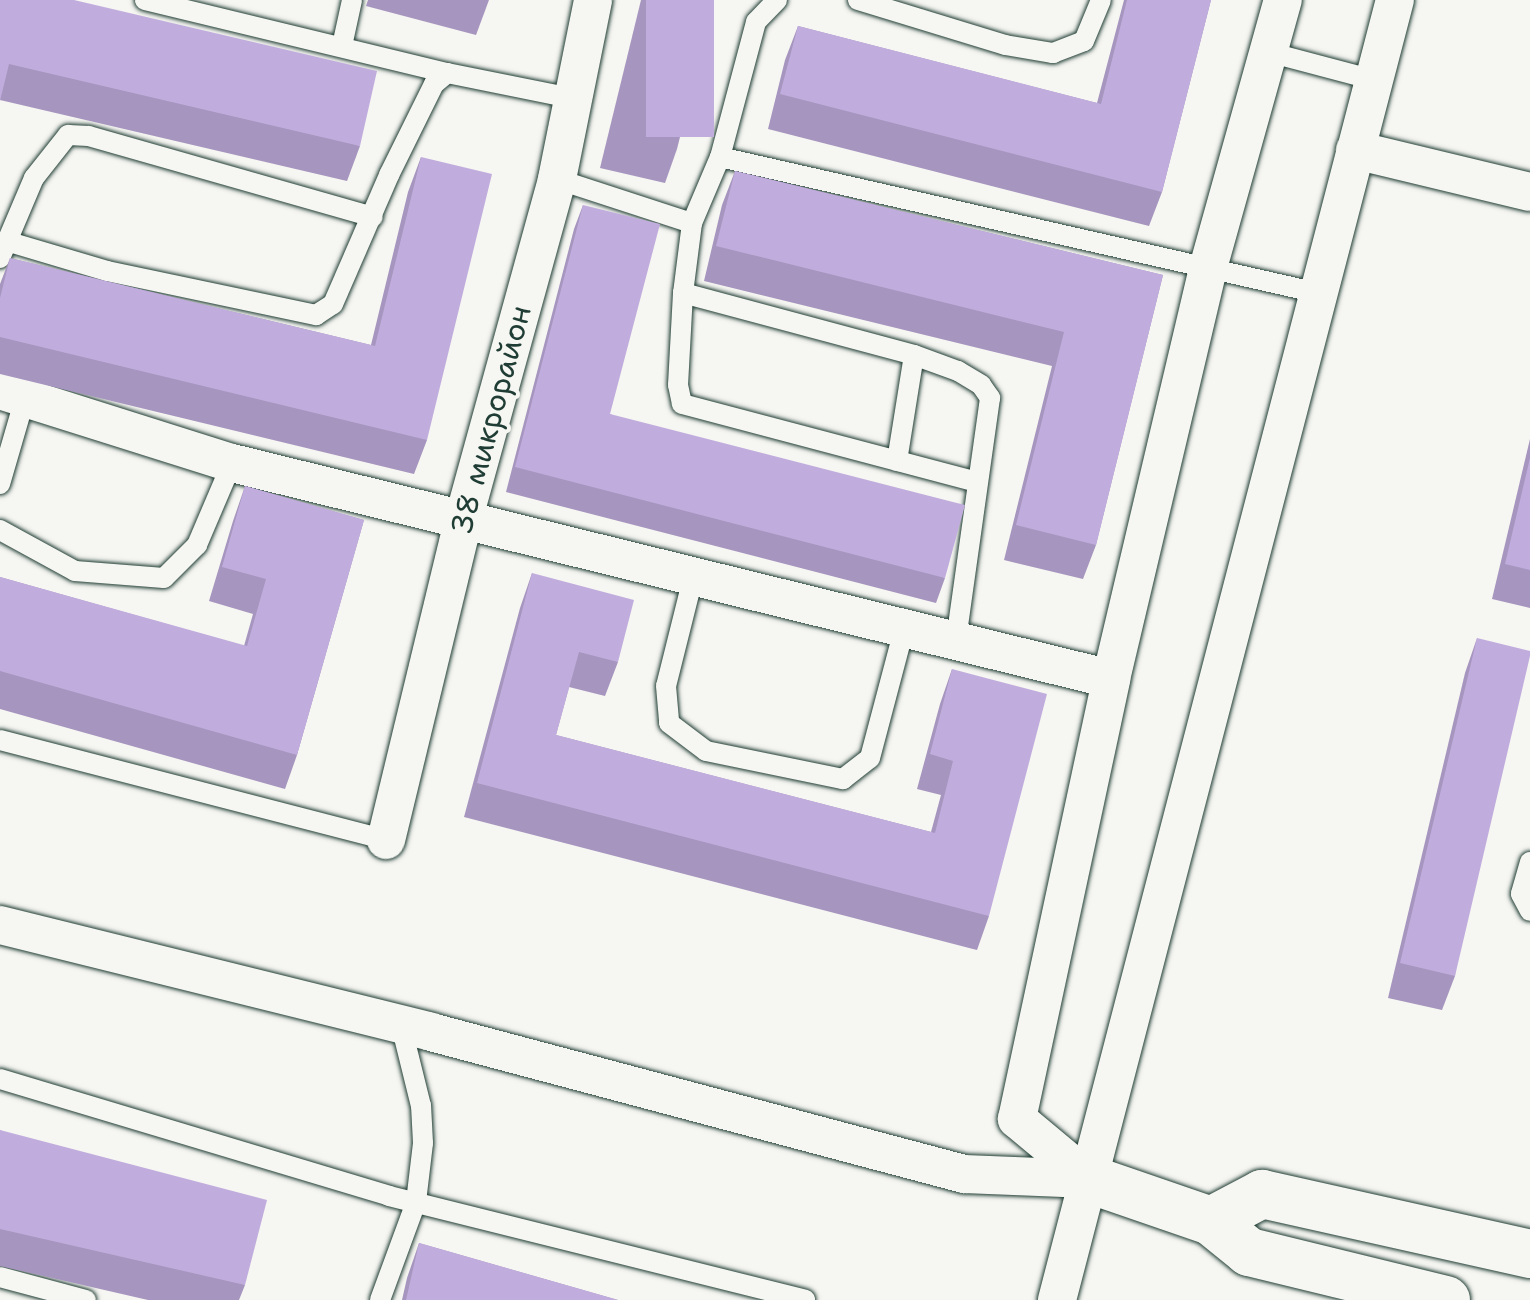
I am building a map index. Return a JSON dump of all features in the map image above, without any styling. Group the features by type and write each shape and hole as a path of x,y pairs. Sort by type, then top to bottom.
{"street":[{"name":"38 микрорайон","path":"386,840 463,521 557,180 570,98 593,0"},
{"path":"1089,1179 1017,1119 1110,679 1208,268 1283,0"},
{"path":"1057,1300 1395,0"},
{"path":"1355,150 1530,192"},
{"path":"12,394 232,463 1110,679"},
{"path":"0,925 401,1025 964,1174 1089,1179 1211,1221 1248,1252 1446,1300"},
{"path":"1211,1221 1262,1194 1530,1254"}],"lane":[{"path":"145,0 447,73 570,98"},
{"path":"342,46 352,0"},
{"path":"777,0 756,22 720,157 692,222 683,293 678,385 682,404 977,482"},
{"path":"858,0 1005,45 1052,53 1084,41 1101,0"},
{"path":"1268,52 1374,80"},
{"path":"374,218 89,136 68,135 34,178 3,250 316,315 333,304 374,218 434,84 447,73"},
{"path":"720,157 1318,293"},
{"path":"557,180 692,222"},
{"path":"683,293 914,355 958,371 981,385 990,398 956,641"},
{"path":"896,461 914,355"},
{"path":"0,484 12,394"},
{"path":"0,530 75,571 164,578 196,545 232,463"},
{"path":"693,578 666,686 668,723 706,750 843,778 870,758 904,629"},
{"path":"0,740 386,840"},
{"path":"1530,862 1521,894 1530,911"},
{"path":"380,1300 416,1202 421,1106 401,1025"},
{"path":"0,1079 416,1202 804,1300"},
{"path":"0,1277 86,1300"}],"building":[{"path":"0,0 74,0 377,71 360,146 9,64 0,101"},
{"path":"646,0 714,0 714,137 646,137"},
{"path":"1127,0 1211,0 1162,192 780,94 798,26 1101,104"},
{"path":"421,157 492,174 427,440 0,337 0,298 10,258 375,346"},
{"path":"735,171 1163,275 1096,545 1016,525 1064,332 716,246"},
{"path":"583,205 660,224 610,414 965,505 945,578 515,467"},
{"path":"1530,458 1530,570 1505,564"},
{"path":"245,486 364,520 297,755 0,671 0,577 247,646 266,579 222,567"},
{"path":"532,573 634,600 618,662 579,652 556,735 935,833 953,761 930,754 952,669 1047,694 989,916 477,783"},
{"path":"1477,638 1530,651 1530,656 1455,976 1400,963"},
{"path":"0,1130 267,1200 245,1285 0,1229"},
{"path":"419,1243 618,1300 406,1300"}]}
